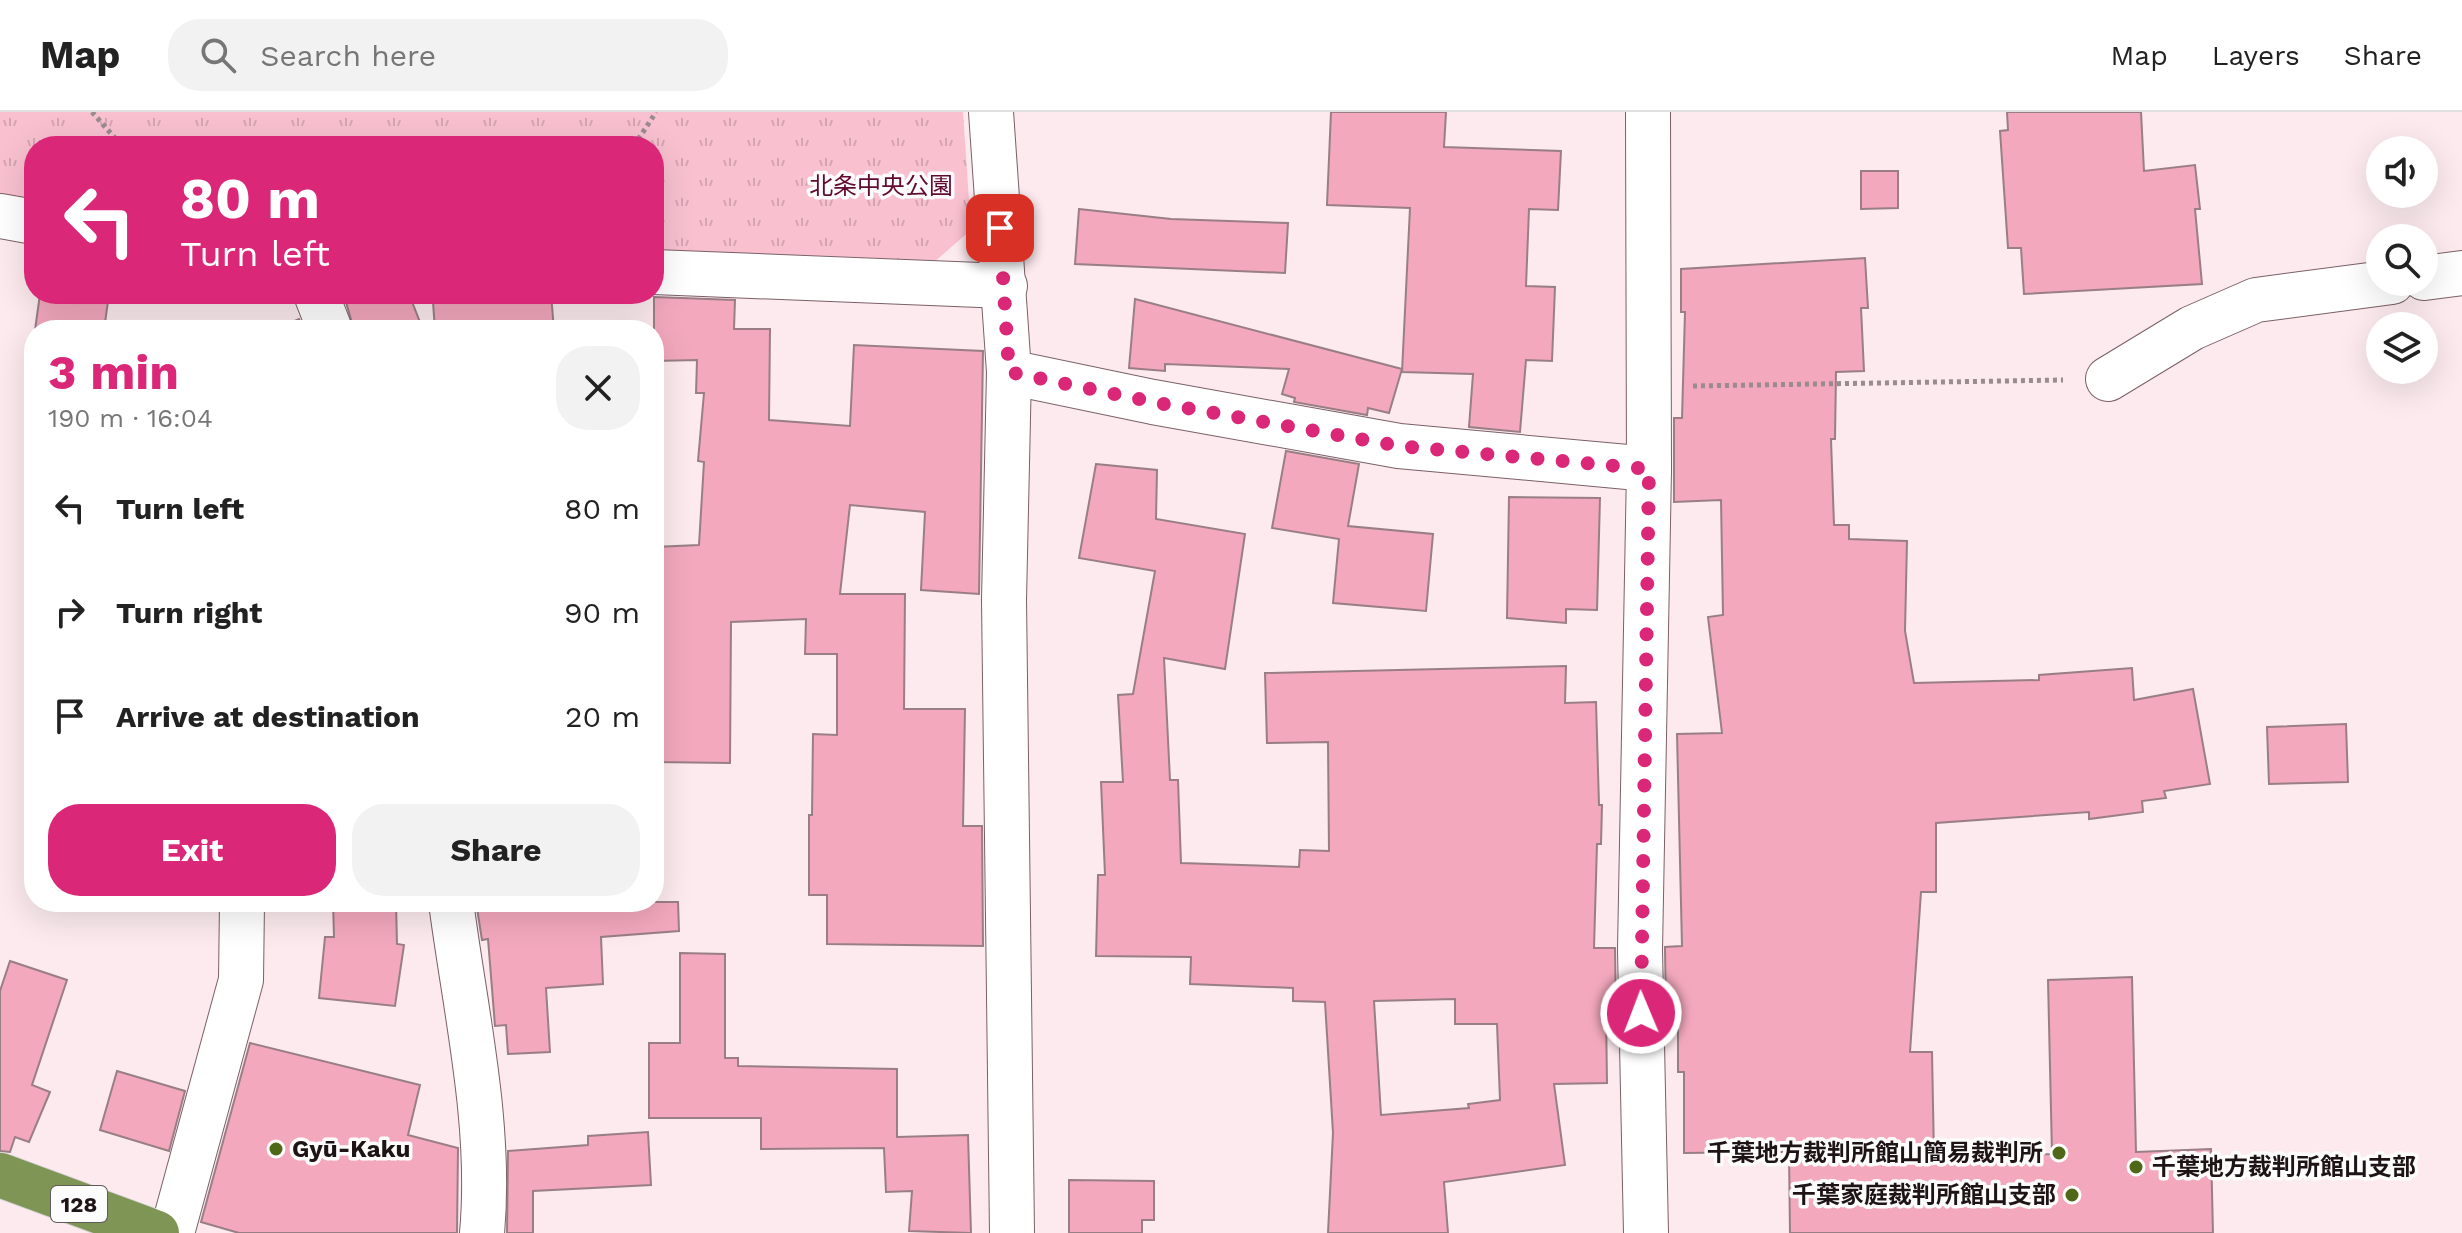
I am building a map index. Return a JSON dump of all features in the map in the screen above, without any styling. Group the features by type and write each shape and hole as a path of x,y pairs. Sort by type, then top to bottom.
{"highway":[{"name":"128","path":"0,1175 157,1233"}],"street":[{"path":"991,112 1009,372 1004,600 1012,1233"},
{"path":"1646,1233 1640,950 1649,469 1648,112"},
{"path":"0,216 24,220"},
{"path":"664,272 1005,286"},
{"path":"2438,276 2462,273"},
{"path":"2108,379 2192,328 2256,300 2366,285"},
{"path":"1009,372 1153,402 1399,446 1649,469"},
{"path":"172,1233 241,980 242,912"},
{"path":"452,912 478,1101 483,1162 482,1233"}],"path":[{"path":"92,112 113,136"},
{"path":"640,136 656,112"},
{"path":"1648,387 2108,379"}],"green space":[{"name":"北条中央公園","path":"0,112 963,112 971,230 933,263 664,256 664,136 24,136 24,205 0,201"}],"building":[{"path":"1331,112 1446,112 1444,147 1561,151 1558,210 1529,209 1526,286 1555,287 1552,361 1526,360 1520,432 1469,427 1473,374 1402,372 1410,208 1327,205"},
{"path":"2007,112 2141,112 2144,171 2195,165 2200,209 2195,209 2202,284 2024,294 2021,248 2008,248 2000,131 2008,130"},
{"path":"1861,171 1898,171 1898,208 1861,209"},
{"path":"1079,209 1171,219 1288,223 1285,273 1075,264"},
{"path":"1865,258 1868,308 1861,308 1864,371 1836,372 1835,439 1831,439 1834,525 1849,525 1849,539 1907,541 1905,631 1914,683 2039,680 2039,675 2132,668 2134,700 2193,689 2210,784 2164,791 2166,798 2142,801 2143,812 2089,819 2089,812 1936,823 1936,892 1921,892 1910,1052 1932,1052 1934,1157 2052,1154 2048,980 2132,977 2136,1152 2211,1149 2213,1233 1790,1233 1789,1152 1684,1153 1684,1072 1678,1072 1678,1010 1666,1010 1665,947 1682,946 1677,734 1722,733 1708,617 1723,615 1721,500 1674,502 1674,418 1682,418 1685,312 1681,312 1681,269"},
{"path":"664,297 735,300 734,329 770,329 769,420 850,426 854,345 983,351 979,594 921,590 925,512 850,505 840,594 905,594 904,709 965,709 963,826 982,826 983,946 827,944 827,895 809,895 809,815 812,815 813,734 837,735 837,654 805,654 806,619 731,622 730,763 664,762 664,547 699,545 704,462 698,461 704,393 696,393 697,360 664,361 664,320 654,320 654,304 664,304"},
{"path":"1135,299 1402,369 1389,413 1368,408 1367,415 1294,402 1295,398 1282,394 1289,369 1165,364 1165,371 1129,368"},
{"path":"39,304 108,304 105,320 36,320"},
{"path":"347,304 413,304 419,320 351,320"},
{"path":"433,304 552,304 553,320 434,320"},
{"path":"1286,451 1359,464 1348,526 1433,534 1426,611 1333,603 1339,539 1272,528"},
{"path":"1096,464 1157,470 1156,519 1245,534 1225,669 1164,658 1170,780 1178,780 1181,863 1299,867 1300,850 1329,851 1328,742 1267,743 1265,673 1566,666 1565,703 1596,702 1599,805 1602,805 1601,844 1597,844 1594,948 1615,948 1616,1011 1606,1011 1607,1083 1554,1084 1565,1165 1444,1182 1448,1233 1328,1233 1333,1133 1325,1002 1293,1001 1293,988 1190,984 1191,957 1096,956 1098,875 1105,875 1101,782 1123,782 1118,695 1133,694 1155,571 1079,558","holes":["1455,999 1455,1024 1497,1024 1500,1100 1468,1104 1469,1108 1381,1115 1374,1001"]},
{"path":"1509,497 1600,498 1597,610 1566,609 1566,623 1507,618"},
{"path":"2346,724 2348,782 2269,784 2267,727"},
{"path":"664,902 678,902 679,931 601,937 603,984 546,988 550,1052 508,1054 506,1025 495,1026 488,939 482,940 478,912 664,912"},
{"path":"333,912 396,912 397,944 404,945 395,1006 319,998 325,937 334,937"},
{"path":"680,953 725,954 725,1058 738,1058 738,1066 897,1069 897,1137 968,1135 971,1233 909,1231 912,1191 886,1192 884,1148 761,1149 761,1118 649,1118 649,1043 680,1043"},
{"path":"10,961 67,980 32,1085 50,1092 29,1142 15,1137 10,1152 0,1151 0,991"},
{"path":"250,1043 420,1085 408,1135 458,1148 457,1233 239,1233 201,1222"},
{"path":"117,1071 185,1091 169,1151 100,1130"},
{"path":"648,1132 651,1185 533,1191 533,1233 507,1233 508,1151 588,1145 588,1136"},
{"path":"1069,1180 1154,1181 1154,1220 1142,1220 1142,1233 1069,1233"}],"place":[{"name":"Gyū-Kaku","path":"276,1149"},
{"name":"千葉地方裁判所館山簡易裁判所","path":"2059,1153"},
{"name":"千葉地方裁判所館山支部","path":"2136,1167"},
{"name":"千葉家庭裁判所館山支部","path":"2072,1195"}],"route":[{"path":"1000,228 1009,372 1153,402 1399,446 1649,469 1641,1013"}]}
